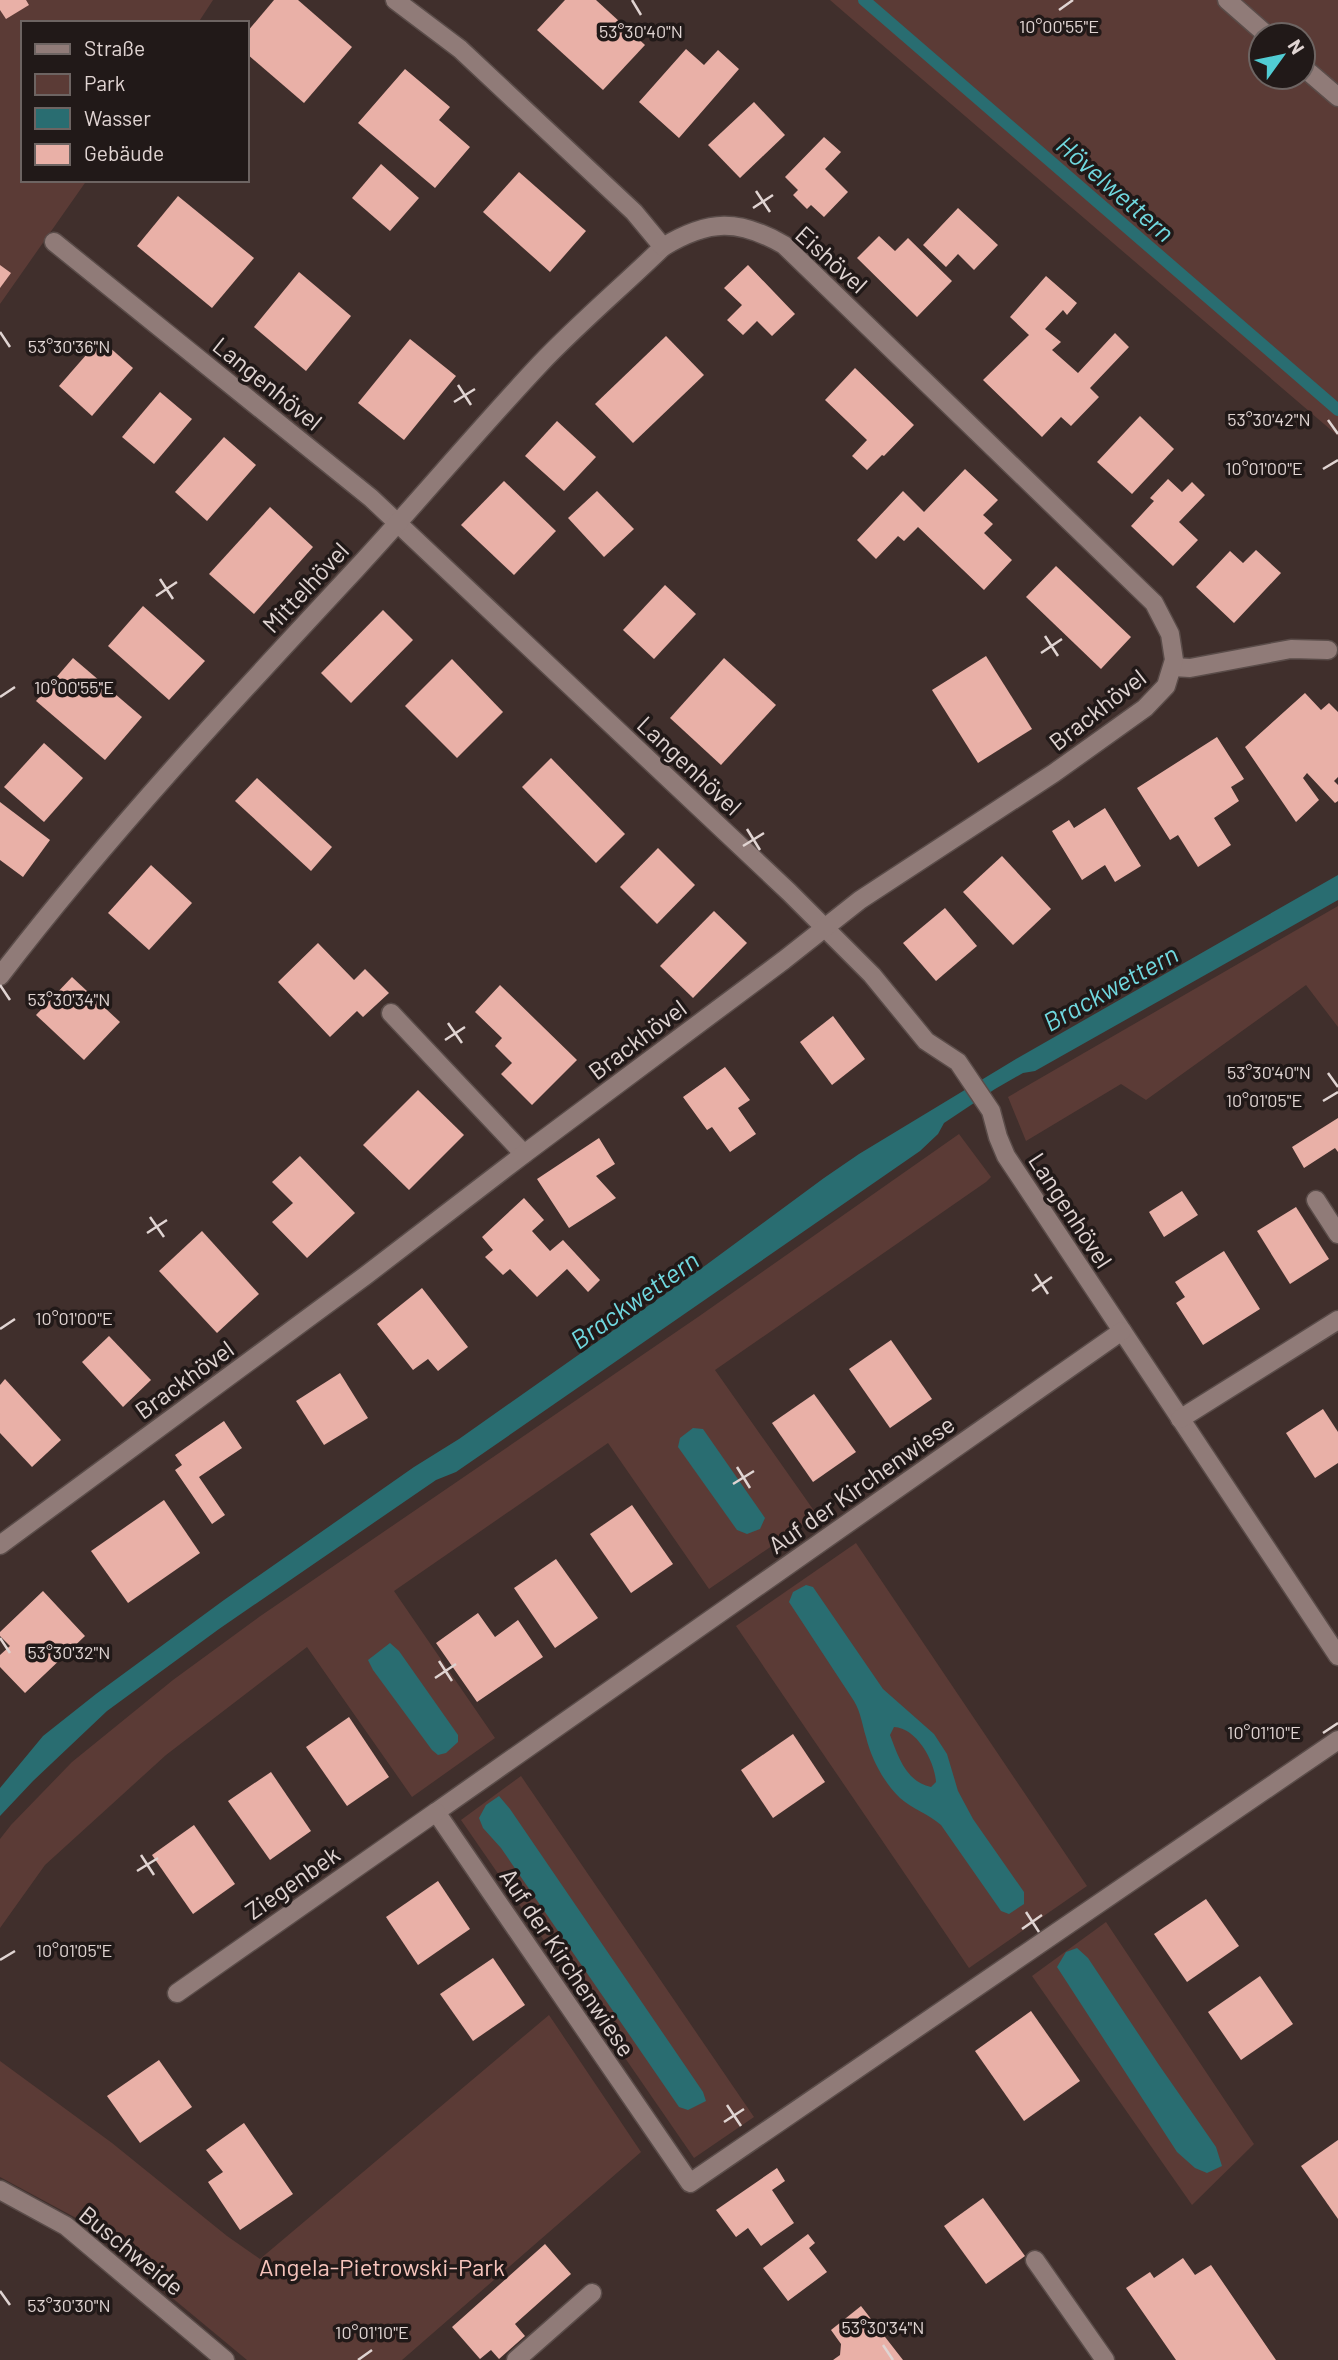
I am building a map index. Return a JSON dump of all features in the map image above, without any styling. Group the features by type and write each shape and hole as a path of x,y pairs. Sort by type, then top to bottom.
{"street":[{"path":"395,0 460,49 634,212 663,247"},
{"path":"1227,0 1251,21"},
{"path":"1317,78 1338,97"},
{"name":"Eishövel","path":"663,247 682,235 724,225 744,226 765,234 784,246 1154,603 1170,634 1173,667"},
{"name":"Langenhövel","path":"54,242 371,498 825,927 872,975 926,1041 958,1062 991,1111 1006,1156 1337,1651"},
{"name":"Mittelhövel","path":"0,976 41,923 199,738 398,523 435,478 542,362 663,247"},
{"name":"Brackhövel","path":"0,1545 365,1276 860,900 1120,727 1156,698 1166,686 1173,667 1190,668 1291,649 1328,650"},
{"path":"391,1013 524,1154"},
{"path":"1316,1200 1338,1234"},
{"path":"1180,1419 1338,1320"},
{"name":"Auf der Kirchenwiese","path":"1122,1331 436,1812 690,2183 1338,1740"},
{"name":"Ziegenbek","path":"177,1993 436,1812"},
{"name":"Buschweide","path":"0,2190 66,2226 225,2360"},
{"path":"1035,2260 1105,2360"},
{"path":"516,2360 592,2293"}],"green space":[{"path":"0,0 213,0 199,21 21,21 21,182 86,182 0,304"},
{"path":"830,0 1338,0 1338,436"},
{"path":"1338,906 1338,1027 1306,985 1146,1100 1121,1084 1026,1141 1008,1097"},
{"path":"959,1134 991,1177 986,1182 715,1370 817,1515 709,1589 608,1443 394,1591 495,1738 412,1797 307,1647 166,1755 45,1865 0,1928 0,1839 72,1762 173,1680 259,1617 698,1317"},
{"path":"856,1543 1087,1886 969,1968 736,1626"},
{"path":"521,1776 754,2117 694,2158 461,1820"},
{"path":"1106,1922 1254,2144 1192,2205 1032,1976"},
{"name":"Angela-Pietrowski-Park","path":"549,2015 641,2152 402,2360 247,2360 76,2218 0,2177 0,2061 112,2143 227,2236 260,2259"}],"water":[{"path":"1338,875 1338,900 1035,1071 1023,1073 995,1089 944,1123 938,1134 920,1151 456,1472 436,1480 219,1629 107,1711 0,1816 0,1788 43,1736 96,1694 224,1600 706,1265 824,1178 1016,1059"},
{"path":"693,1428 703,1429 765,1518 760,1529 747,1534 737,1530 678,1447 680,1438"},
{"path":"806,1585 813,1587 883,1689 934,1734 947,1754 958,1791 973,1819 1024,1892 1024,1904 1009,1914 1001,1911 941,1825 894,1792 871,1753 854,1701 789,1602 793,1592","holes":["894,1727 902,1729 917,1740 928,1756 936,1782 931,1787 915,1780 904,1767 890,1735"]},
{"path":"390,1643 399,1651 458,1735 458,1742 446,1753 438,1755 432,1750 373,1670 368,1660"},
{"path":"499,1796 684,2064 706,2101 688,2110 679,2107 501,1848 483,1828 479,1818 486,1805"},
{"path":"1077,1948 1088,1958 1216,2147 1222,2166 1207,2173 1195,2168 1177,2152 1057,1967 1066,1952"}],"building":[{"path":"0,0 26,0 29,5 6,19 0,10"},
{"path":"274,0 298,0 352,47 304,103 248,55 248,31"},
{"path":"565,0 596,0 645,45 603,90 537,30"},
{"path":"686,49 704,65 718,50 739,69 679,138 639,102"},
{"path":"405,69 450,107 439,120 470,147 435,188 358,123"},
{"path":"754,102 785,135 740,178 708,145"},
{"path":"824,137 841,152 825,169 848,192 824,217 811,205 807,209 793,195 798,190 785,177"},
{"path":"381,164 419,198 390,231 352,198"},
{"path":"519,172 586,231 550,272 483,212"},
{"path":"178,196 254,258 212,308 137,246"},
{"path":"958,208 998,245 974,270 958,254 946,267 923,245"},
{"path":"879,236 895,251 908,238 952,281 917,317 857,258"},
{"path":"0,265 11,273 0,288"},
{"path":"748,265 795,314 772,336 757,321 743,335 727,320 742,305 724,288"},
{"path":"299,272 351,316 306,371 254,327"},
{"path":"1046,276 1077,303 1067,315 1063,310 1045,329 1061,342 1052,350 1078,373 1115,333 1129,347 1090,388 1099,397 1071,426 1061,417 1042,437 983,380 1029,335 1010,317"},
{"path":"666,336 704,375 633,443 595,404"},
{"path":"100,339 133,368 92,416 59,386"},
{"path":"410,339 456,376 404,440 358,403"},
{"path":"855,368 914,425 867,470 852,456 867,440 825,400"},
{"path":"160,392 192,419 154,464 122,437"},
{"path":"1140,416 1174,449 1132,494 1097,462"},
{"path":"557,421 596,457 564,491 525,456"},
{"path":"224,437 256,465 207,521 175,492"},
{"path":"965,469 998,500 983,515 993,524 984,533 1012,560 984,590 918,527 904,541 898,536 876,559 857,540 903,491 924,512"},
{"path":"1168,479 1182,492 1192,482 1205,495 1179,522 1198,540 1173,566 1131,526 1154,501 1150,498"},
{"path":"504,481 556,531 514,575 461,525"},
{"path":"597,491 634,529 604,557 568,518"},
{"path":"270,507 313,547 254,614 209,574"},
{"path":"1256,550 1281,573 1234,623 1196,587 1230,551 1243,563"},
{"path":"1056,566 1131,637 1101,669 1026,597"},
{"path":"665,585 696,614 654,659 623,630"},
{"path":"143,606 205,661 169,700 108,646"},
{"path":"383,610 413,640 351,703 321,673"},
{"path":"986,656 1032,729 978,763 932,690"},
{"path":"73,658 142,717 105,760 36,701"},
{"path":"724,658 776,705 721,765 670,718"},
{"path":"452,659 503,712 457,758 405,706"},
{"path":"1305,693 1321,710 1329,703 1338,712 1338,777 1334,781 1338,785 1338,801 1335,803 1307,773 1303,778 1319,800 1296,822 1245,747"},
{"path":"1217,737 1244,779 1231,787 1239,801 1214,818 1231,845 1198,867 1178,835 1170,840 1137,788"},
{"path":"44,743 83,778 44,822 4,787"},
{"path":"551,758 625,834 596,863 522,787"},
{"path":"257,778 332,847 311,871 235,801"},
{"path":"0,802 50,840 23,877 0,860"},
{"path":"1105,808 1141,866 1115,882 1105,865 1082,880 1052,831 1069,820 1074,828"},
{"path":"658,848 695,885 657,924 620,887"},
{"path":"1002,856 1051,909 1013,945 963,892"},
{"path":"151,865 192,903 149,950 108,913"},
{"path":"945,908 977,946 936,981 903,943"},
{"path":"714,911 747,943 693,998 660,966"},
{"path":"318,943 354,980 365,969 389,993 363,1017 357,1011 330,1037 278,982"},
{"path":"72,977 120,1022 84,1060 36,1015"},
{"path":"500,985 577,1060 532,1105 501,1074 512,1063 495,1046 502,1038 475,1012"},
{"path":"833,1016 865,1059 832,1085 800,1042"},
{"path":"725,1067 750,1100 738,1108 756,1134 730,1152 712,1127 707,1130 683,1097"},
{"path":"418,1090 464,1135 409,1190 363,1145"},
{"path":"1338,1118 1338,1152 1335,1148 1304,1168 1292,1147"},
{"path":"599,1138 615,1164 596,1176 616,1198 569,1228 537,1179"},
{"path":"300,1156 355,1213 307,1258 272,1222 293,1203 272,1182"},
{"path":"1182,1191 1198,1215 1164,1237 1149,1212"},
{"path":"524,1198 544,1220 532,1231 550,1251 563,1240 600,1280 588,1292 567,1269 537,1297 510,1269 503,1275 485,1257 493,1250 482,1237"},
{"path":"1296,1207 1329,1259 1290,1284 1257,1231"},
{"path":"202,1231 259,1294 217,1333 159,1271"},
{"path":"1224,1251 1260,1309 1203,1345 1176,1303 1185,1297 1175,1282"},
{"path":"422,1288 468,1347 438,1371 428,1359 413,1370 377,1324"},
{"path":"109,1336 151,1380 123,1407 82,1362"},
{"path":"891,1340 932,1399 890,1428 849,1369"},
{"path":"340,1373 368,1418 324,1445 296,1401"},
{"path":"5,1379 61,1440 32,1467 0,1433 0,1385"},
{"path":"814,1394 856,1452 813,1482 772,1423"},
{"path":"1323,1409 1338,1432 1338,1463 1315,1478 1286,1433"},
{"path":"224,1421 242,1448 199,1477 225,1515 212,1524 175,1470 182,1465 175,1455"},
{"path":"164,1500 200,1553 128,1603 91,1551"},
{"path":"632,1505 673,1564 631,1593 590,1534"},
{"path":"556,1559 598,1618 555,1648 514,1588"},
{"path":"43,1591 85,1636 25,1693 0,1667 0,1655 10,1646 0,1636 0,1632"},
{"path":"478,1613 495,1637 518,1620 543,1657 477,1702 436,1643"},
{"path":"349,1717 389,1777 347,1806 306,1747"},
{"path":"793,1734 825,1782 773,1818 741,1770"},
{"path":"271,1772 311,1831 270,1860 228,1801"},
{"path":"194,1825 235,1884 193,1914 152,1855"},
{"path":"438,1881 470,1929 418,1965 386,1917"},
{"path":"1206,1899 1239,1946 1187,1982 1154,1934"},
{"path":"493,1958 525,2005 473,2041 440,1994"},
{"path":"1260,1976 1293,2024 1241,2060 1208,2012"},
{"path":"1031,2011 1080,2081 1024,2121 975,2051"},
{"path":"159,2060 192,2107 140,2143 107,2096"},
{"path":"244,2123 293,2194 240,2230 208,2182 223,2172 206,2150"},
{"path":"1338,2140 1338,2219 1301,2166"},
{"path":"777,2168 785,2181 772,2190 794,2223 761,2246 748,2228 736,2237 716,2210"},
{"path":"983,2198 1025,2256 986,2284 944,2226"},
{"path":"808,2234 815,2243 809,2248 827,2272 788,2301 763,2268"},
{"path":"545,2244 571,2274 515,2324 525,2336 499,2359 491,2350 480,2359 452,2327"},
{"path":"1183,2258 1195,2275 1211,2265 1276,2360 1176,2360 1126,2288 1150,2272 1154,2278"},
{"path":"861,2306 903,2360 833,2360 840,2355 841,2344 831,2330"}],"waterway":[{"name":"Hövelwettern","path":"864,0 1338,410"}],"water label":[{"name":"Brackwettern","path":"1110,987"},
{"name":"Brackwettern","path":"634,1299"}]}
